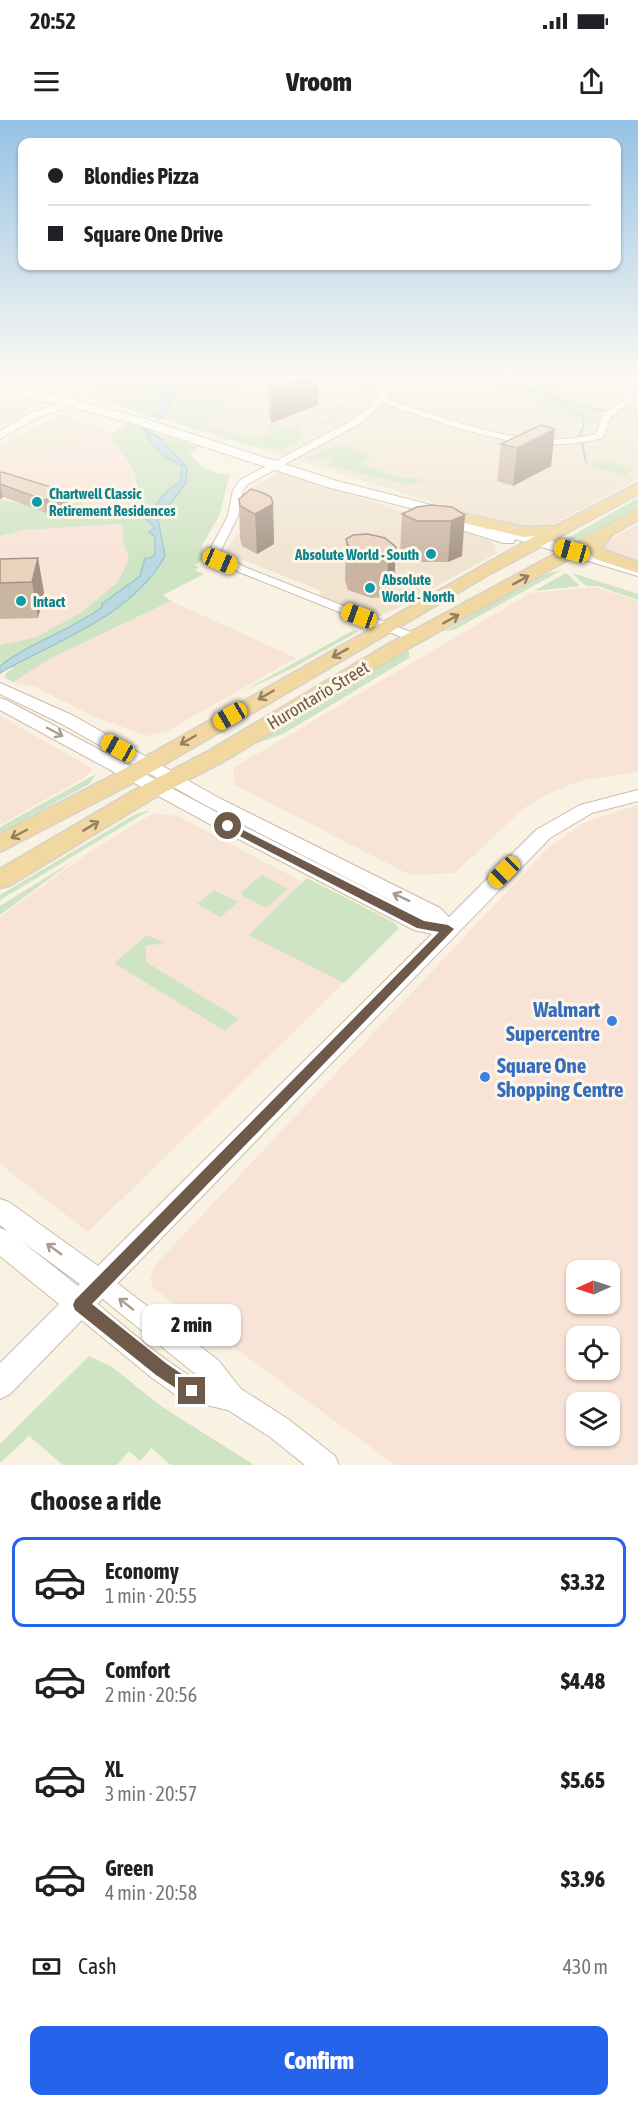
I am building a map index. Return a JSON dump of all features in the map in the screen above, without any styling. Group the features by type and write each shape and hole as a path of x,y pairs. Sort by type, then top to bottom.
{"main road":[{"path":"192,440 272,466 425,510 524,532 543,532 599,506 610,505"},
{"name":"Hurontario Street","path":"0,844 139,769 534,544 638,488"},
{"path":"425,510 428,514 438,518 567,554 638,581"},
{"name":"Hurontario Street","path":"0,880 414,638 638,514"},
{"path":"462,518 534,544"},
{"path":"620,525 596,540 592,547 601,555 638,569"},
{"path":"567,554 638,569"}],"street":[{"path":"322,440 244,482 238,490 233,516 213,555 243,570 414,638"},
{"path":"515,440 523,442 578,440"},
{"path":"1,693 166,783 228,826 421,925 448,929"},
{"path":"0,1384 81,1305 543,834 556,824 586,809 638,795"},
{"path":"0,1210 101,1284 209,1368 232,1398 279,1428 326,1465"},
{"path":"0,1240 161,1370 192,1391 232,1398"}],"shaded area":[{"path":"11,440 90,440 28,461 0,459 0,447"},
{"path":"87,440 112,440 124,453 136,482 133,506 117,516 26,487 0,475 0,459 28,461"},
{"path":"230,440 638,440 638,479 548,527 513,527"},
{"path":"280,471 486,539 499,547 494,548 497,553 390,612 377,617 363,616 323,599 319,590 226,553 227,548 242,529 250,489"},
{"path":"111,523 123,526 123,541 129,559 118,582 79,614 34,638 0,645 0,536 24,530"},
{"path":"638,524 638,563 607,555 600,545"},
{"path":"595,587 638,601 638,772 583,780 552,792 524,808 455,873 410,875 235,785 233,768 531,593"},
{"path":"171,601 296,658 167,731 148,736 97,718 36,687 13,682 51,658"},
{"path":"0,716 93,769 85,777 0,825"},
{"name":"Square One Shopping Centre","path":"638,805 638,1465 395,1465 154,1289 150,1278 157,1263 549,847 584,823"},
{"path":"153,813 178,816 303,882 248,935 344,983 88,1232 0,1164 0,917 88,853"}],"green space":[{"path":"112,440 177,440 198,447 190,453 203,467 212,472 230,474 219,516 202,545 203,560 195,565 199,567 195,570 204,574 163,595 171,601 51,658 13,682 5,678 6,673 13,668 0,663 0,645 34,638 79,614 118,582 129,559 123,541 123,526 119,524 24,530 0,536 0,499 54,512 76,502 117,516 133,505 137,497 137,489 133,470"},
{"path":"231,440 302,440 284,450 248,445"},
{"path":"346,445 372,458 360,464 400,478 413,477 425,481 416,484 391,481 327,466 332,460 306,458 326,449"},
{"path":"602,460 635,469 623,476 590,466"},
{"path":"638,498 638,507 612,523 583,537 563,541"},
{"path":"562,570 454,630 445,631 538,576"},
{"path":"566,573 580,586 534,591"},
{"path":"572,573 638,594 638,600 598,586 586,586"},
{"path":"354,630 359,631 293,668 243,691"},
{"path":"404,649 409,651 409,658 283,734 249,746"},
{"path":"96,774 89,784 0,833 0,827"},
{"path":"150,810 0,900 0,895 134,815"},
{"path":"73,861 0,915 0,906"},
{"path":"262,875 288,889 266,908 243,896 242,891"},
{"path":"307,878 393,922 399,928 344,983 248,935"},
{"path":"214,890 238,902 221,917 197,904"},
{"path":"147,935 164,943 146,946 146,962 239,1019 225,1031 114,963"},
{"path":"89,1356 112,1367 161,1406 254,1465 171,1465 151,1448 140,1461 129,1451 117,1465 63,1465 29,1436 0,1463 0,1444"}],"water":[{"path":"149,440 161,440 187,468 186,483 158,520 165,556 133,595 113,611 68,638 0,673 0,666 13,657 78,623 102,607 102,604 140,576 145,558 150,558 155,554 155,537 149,532 155,528 145,518 167,491 181,481 182,466 165,457"}],"building":[{"path":"510,440 533,440 517,448 501,444"},
{"path":"0,473 67,492 44,500 0,484"},
{"path":"251,489 271,497 273,504 255,514 240,506 239,499"},
{"path":"431,505 452,507 465,515 451,521 417,521 402,514 417,507"},
{"path":"368,534 385,538 396,547 395,551 388,555 372,556 349,548 346,539 353,535"},
{"path":"38,558 32,582 0,583 0,559"}],"waterway":[{"path":"581,440 586,462"}],"place":[{"name":"Chartwell Classic Retirement Residences","path":"37,502"},
{"name":"Absolute World - South","path":"431,554"},
{"name":"Absolute World - North","path":"370,588"},
{"name":"Intact","path":"21,601"},
{"name":"Walmart Supercentre","path":"612,1021"},
{"name":"Square One Shopping Centre","path":"485,1077"}],"route":[{"path":"192,1391 161,1370 81,1305 448,929 421,925 228,826"}]}
